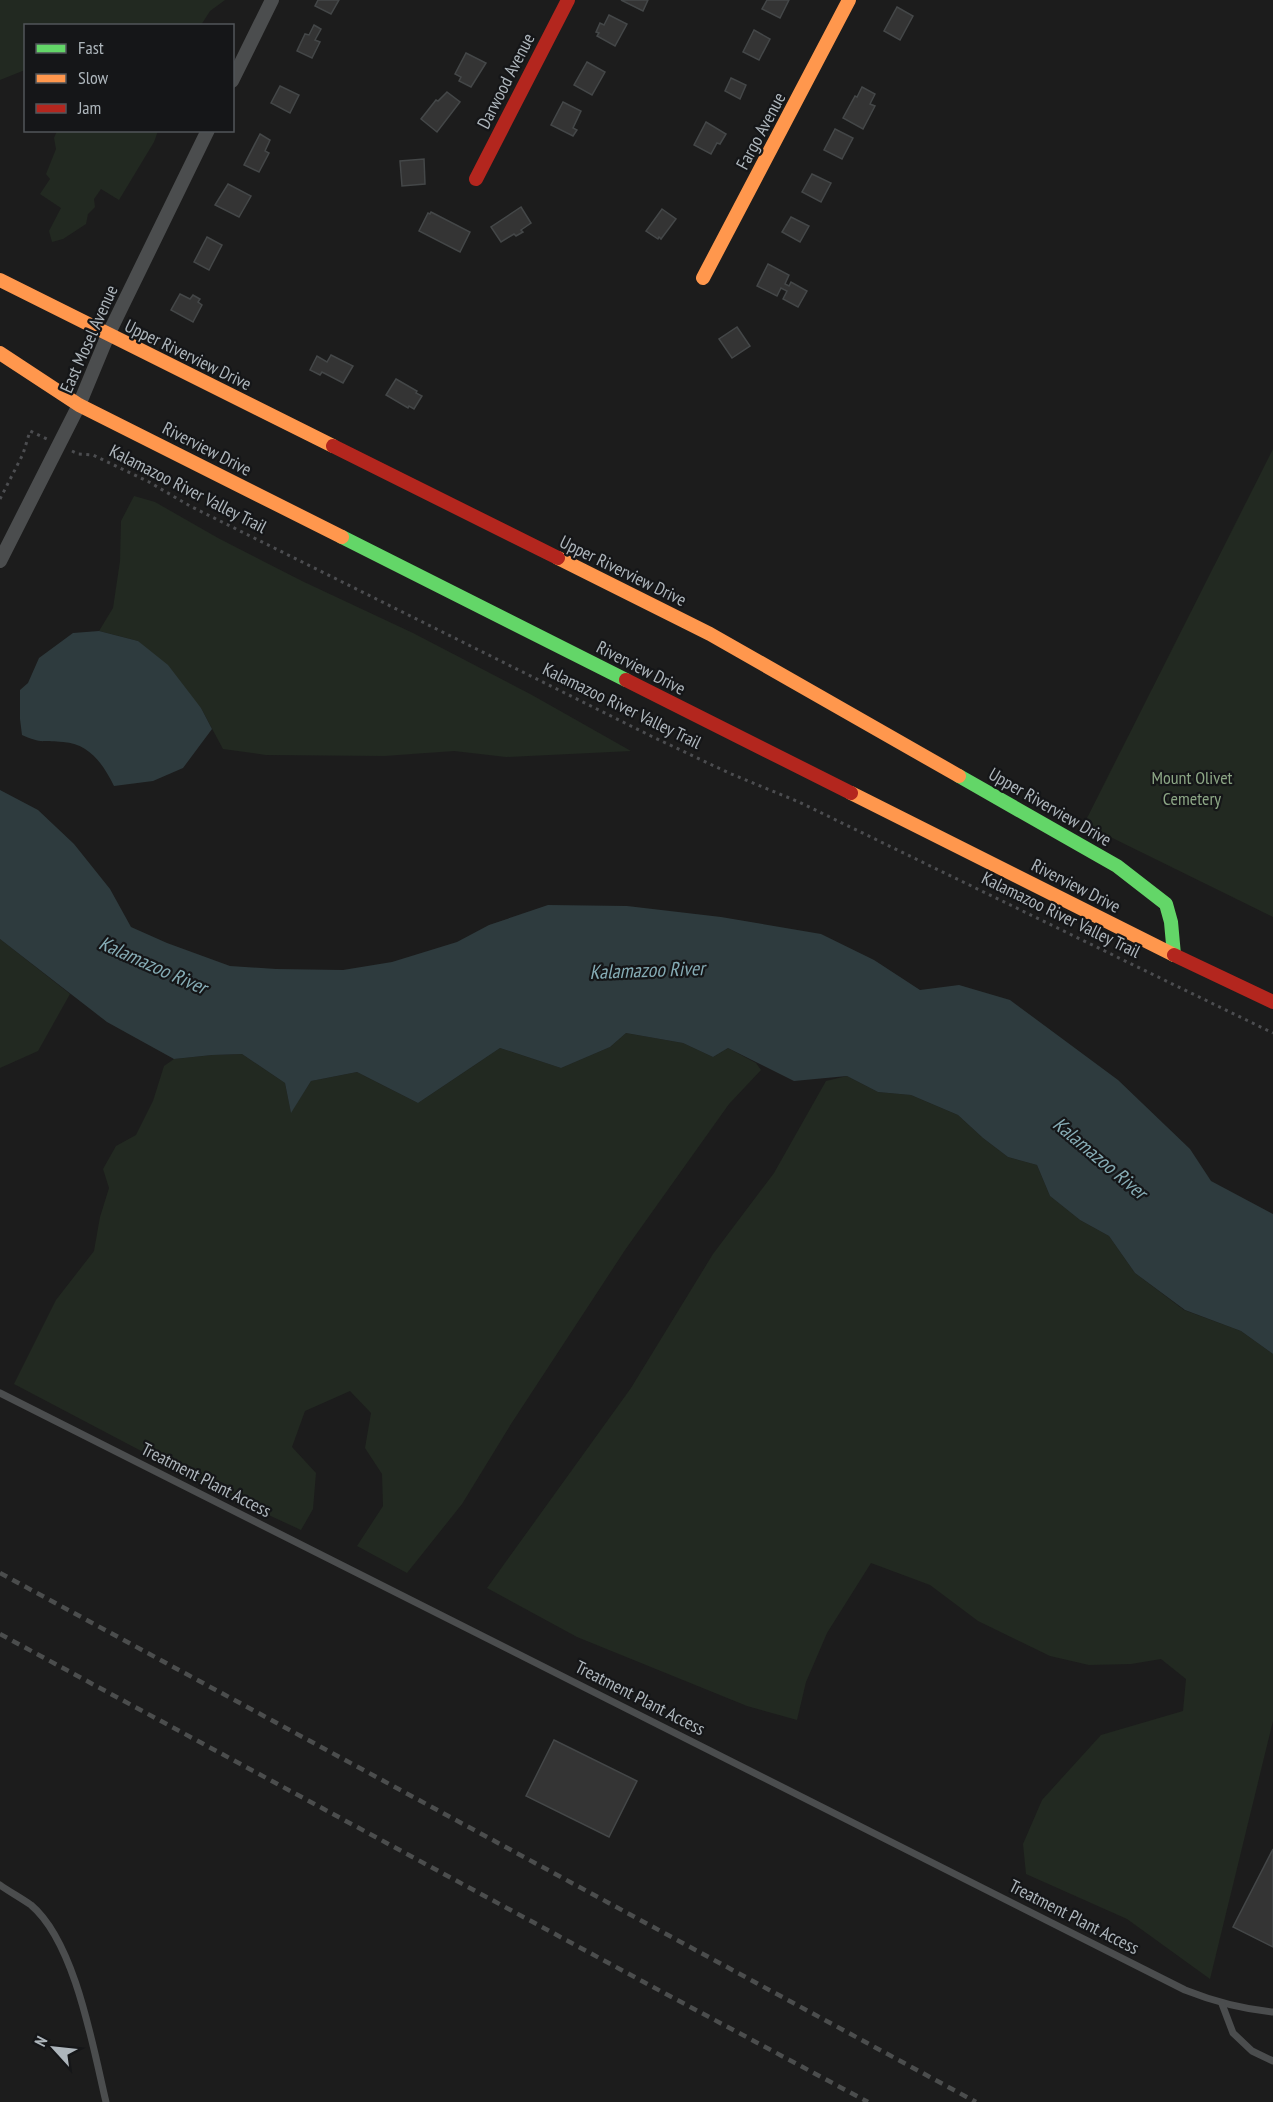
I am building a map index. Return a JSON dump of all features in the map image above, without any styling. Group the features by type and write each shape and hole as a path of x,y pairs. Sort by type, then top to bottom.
{"street":[{"path":"234,77 272,0"},
{"name":"Darwood Avenue","path":"476,179 568,0"},
{"name":"Fargo Avenue","path":"703,278 735,221 849,0"},
{"name":"East Mosel Avenue","path":"0,561 79,405 108,335 207,132"},
{"name":"Upper Riverview Drive","path":"0,280 710,634 1090,850 1117,866 1166,904 1171,922 1174,955"},
{"name":"Riverview Drive","path":"0,353 79,405 1174,955 1273,1002"}],"lane":[{"name":"Treatment Plant Access","path":"0,1393 1185,1990 1222,2004 1273,2012"},
{"path":"0,1885 32,1906 58,1940 79,1997 106,2102"},
{"path":"1222,2004 1233,2033 1252,2051 1273,2061"}],"path":[{"name":"Kalamazoo River Valley Trail","path":"0,499 23,454 30,431 78,454 93,455 158,487 189,506 651,736 729,773 799,802 1273,1033"}],"green space":[{"path":"0,0 225,0 210,11 202,24 24,24 24,70 0,80"},
{"path":"57,132 158,132 119,200 101,189 94,199 95,207 88,214 86,224 63,239 52,242 49,231 61,208 40,194 50,179 46,174 56,149 54,138"},
{"name":"Mount Olivet Cemetery","path":"1273,449 1273,917 1084,824"},
{"path":"134,496 155,502 218,538 302,581 413,633 532,695 631,751 506,757 454,751 384,756 266,755 223,749 201,708 138,641 99,631 113,608 120,561 121,521"},
{"path":"0,939 70,994 38,1051 0,1068"},
{"path":"626,1033 683,1043 713,1057 728,1048 756,1063 761,1070 729,1104 625,1250 511,1424 462,1504 407,1573 357,1546 383,1506 382,1474 365,1448 371,1413 350,1391 305,1411 292,1447 316,1473 313,1509 301,1530 221,1493 14,1384 56,1300 94,1251 100,1217 109,1188 103,1169 116,1146 136,1135 153,1101 164,1066 174,1059 242,1054 285,1083 291,1112 311,1081 357,1072 418,1103 500,1048 561,1068 610,1047"},
{"path":"847,1076 878,1092 911,1095 958,1115 1008,1157 1037,1165 1050,1196 1080,1220 1109,1236 1135,1273 1184,1310 1241,1331 1273,1354 1273,1721 1210,1979 1127,1919 1026,1874 1023,1844 1042,1800 1101,1735 1183,1711 1186,1679 1161,1659 1131,1664 1089,1665 1050,1656 978,1621 930,1585 871,1563 827,1633 806,1682 797,1720 747,1706 577,1637 487,1588 631,1388 713,1254 774,1173 826,1081"}],"water":[{"path":"99,631 138,641 168,665 201,708 212,729 183,768 153,781 114,786 100,763 81,747 63,742 39,741 22,735 20,690 28,683 39,658 73,633"},
{"name":"Kalamazoo River","path":"0,790 38,810 74,844 110,889 131,927 230,966 343,970 392,962 457,942 489,925 548,905 627,906 721,917 821,934 874,960 920,990 959,985 1010,1000 1118,1080 1190,1149 1211,1181 1273,1214 1273,1354 1241,1331 1185,1310 1135,1273 1109,1236 1080,1220 1050,1196 1037,1165 1008,1157 958,1115 911,1095 878,1092 847,1076 794,1081 728,1048 713,1057 683,1043 626,1033 610,1047 561,1068 500,1048 418,1103 357,1072 311,1081 291,1113 285,1083 242,1054 174,1059 107,1022 0,939"}],"building":[{"path":"318,0 339,0 331,14 315,6"},
{"path":"621,0 648,0 643,11"},
{"path":"767,0 789,0 780,18 762,9"},
{"path":"897,7 913,16 900,40 884,31"},
{"path":"609,15 627,24 615,46 597,36 599,33 596,32 600,23 604,25"},
{"path":"314,25 321,29 315,40 320,42 312,58 297,51 305,34 309,35"},
{"path":"754,30 770,39 759,60 743,52"},
{"path":"466,53 486,63 471,87 459,81 461,77 455,74"},
{"path":"587,62 605,72 592,95 574,85"},
{"path":"731,78 746,85 740,99 725,91"},
{"path":"280,86 299,95 290,113 271,103"},
{"path":"862,87 875,94 870,104 875,106 863,129 843,118"},
{"path":"447,92 460,102 437,132 421,119 436,100 438,101"},
{"path":"563,102 581,111 573,128 577,130 573,136 551,125"},
{"path":"706,122 726,134 711,154 694,145"},
{"path":"835,129 853,138 842,159 824,150"},
{"path":"260,134 270,140 265,151 269,153 259,172 244,165"},
{"path":"424,159 425,184 402,186 400,161"},
{"path":"812,174 831,183 821,202 802,192"},
{"path":"228,184 251,196 239,217 215,205"},
{"path":"521,207 531,223 521,230 523,232 516,236 514,234 501,242 491,227"},
{"path":"662,209 676,219 661,239 659,237 658,239 646,231"},
{"path":"431,212 470,232 460,252 419,231 428,213"},
{"path":"791,217 809,226 800,242 782,232"},
{"path":"207,237 222,245 209,270 194,262"},
{"path":"768,264 789,275 785,284 789,286 791,282 807,291 798,307 783,299 787,291 781,288 777,296 757,286"},
{"path":"180,294 190,299 193,295 200,299 198,302 202,305 193,322 171,310"},
{"path":"737,327 750,346 732,358 719,339"},
{"path":"331,355 353,366 343,383 322,372 320,375 310,370 317,356 327,362"},
{"path":"396,379 422,396 414,409 386,395"},
{"path":"554,1740 637,1781 609,1837 526,1796"},
{"path":"1273,1849 1273,1947 1233,1927"}],"railway":[{"path":"0,1573 976,2102"},
{"path":"0,1634 868,2102"}],"traffic: fast":[{"path":"342,537 626,680"},
{"path":"959,776 1117,866 1166,904 1171,922 1174,955"}],"traffic: slow":[{"path":"703,278 849,0"},
{"path":"0,280 333,446"},
{"path":"0,353 79,405 342,537"},
{"path":"558,558 710,634 959,776"},
{"path":"851,793 1174,955"}],"traffic: jam":[{"path":"476,179 568,0"},
{"path":"333,446 558,558"},
{"path":"626,680 851,793"},
{"path":"1174,955 1273,1002"}]}
